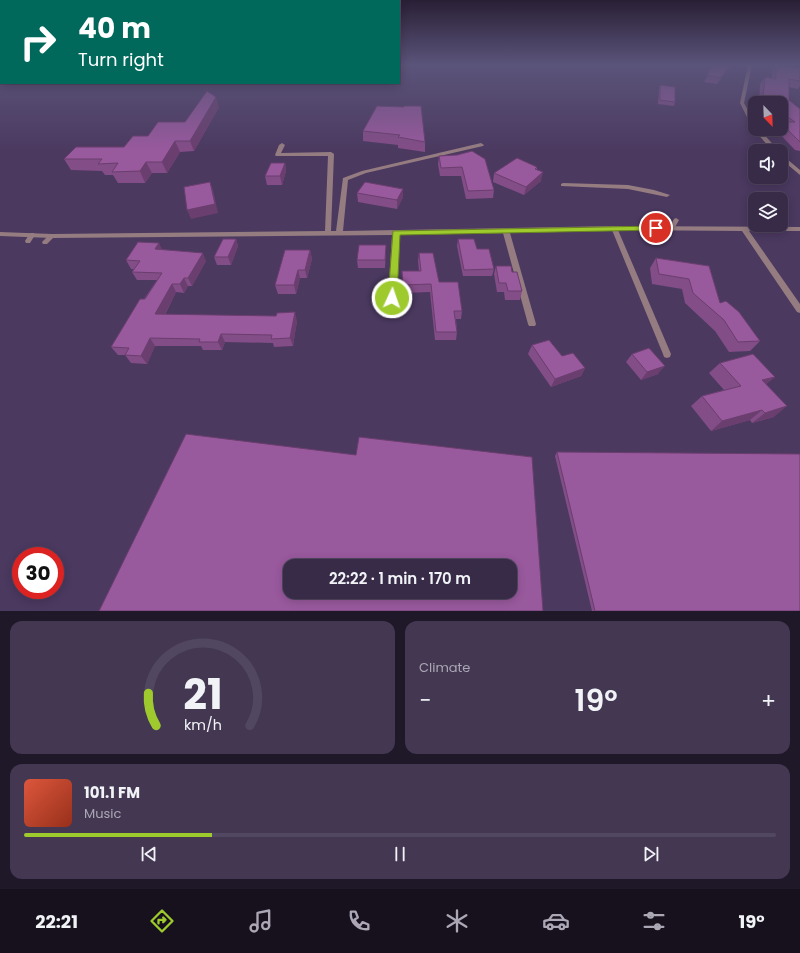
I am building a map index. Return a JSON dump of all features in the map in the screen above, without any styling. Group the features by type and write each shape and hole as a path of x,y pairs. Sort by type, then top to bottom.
{"street":[{"path":"744,94 742,102 748,113"},
{"path":"763,136 770,144"},
{"path":"282,145 278,155 331,154 328,233"},
{"path":"339,233 345,179 357,174 481,145"},
{"path":"788,163 800,174"},
{"path":"563,185 613,185 646,188 667,195"},
{"path":"656,228 658,220"},
{"path":"672,228 676,220"},
{"path":"614,228 667,354"},
{"path":"0,234 30,238 52,236 396,233 614,228 800,229"},
{"path":"744,229 800,310"},
{"path":"506,231 532,324"},
{"path":"392,298 396,233"},
{"path":"45,242 52,236"}],"building":[{"path":"205,94 211,94 216,97 190,141 175,141 162,162 146,162 140,171 112,172 118,163 98,164 102,159 64,159 76,147 124,147 133,136 148,136 158,122 185,122"},
{"path":"660,94 675,94 675,102 660,100"},
{"path":"763,94 789,94 789,100 800,109 800,142 788,130 788,122 795,122 788,117 788,96 763,96"},
{"path":"377,106 421,106 425,142 398,137 400,135 363,131"},
{"path":"472,151 485,159 494,190 468,191 462,167 441,168 439,156 457,155"},
{"path":"517,158 537,167 535,169 543,172 526,187 494,173"},
{"path":"271,163 285,163 280,176 265,176"},
{"path":"210,182 215,204 187,210 184,187"},
{"path":"365,182 403,189 397,200 357,193"},
{"path":"223,239 236,239 228,257 214,257"},
{"path":"458,239 474,239 477,249 489,249 494,269 464,270"},
{"path":"138,242 159,243 155,249 203,253 188,278 184,278 180,284 172,284 155,314 276,316 277,313 295,312 290,338 271,339 272,335 221,334 218,342 199,342 200,339 150,338 141,356 125,355 129,348 111,347 140,299 145,299 162,273 132,272 140,261 126,260"},
{"path":"359,245 386,245 385,260 357,260"},
{"path":"285,250 310,250 305,270 298,270 294,285 275,285"},
{"path":"419,253 433,253 439,282 458,282 462,311 454,311 457,332 436,332 431,284 403,285 402,271 421,271"},
{"path":"656,258 709,266 720,303 726,301 739,312 760,341 738,342 724,320 693,293 689,279 659,274"},
{"path":"496,266 511,266 512,272 517,272 522,291 508,291 506,283 499,283"},
{"path":"549,340 562,356 573,353 585,368 555,379 532,345"},
{"path":"649,348 665,366 647,372 632,354"},
{"path":"753,354 775,377 762,380 787,406 765,413 762,410 722,421 702,396 741,386 720,363"},
{"path":"186,434 356,455 359,437 532,457 543,611 99,611"},
{"path":"557,452 800,454 800,611 595,611"}],"route":[{"path":"392,298 396,233 656,228"}]}
